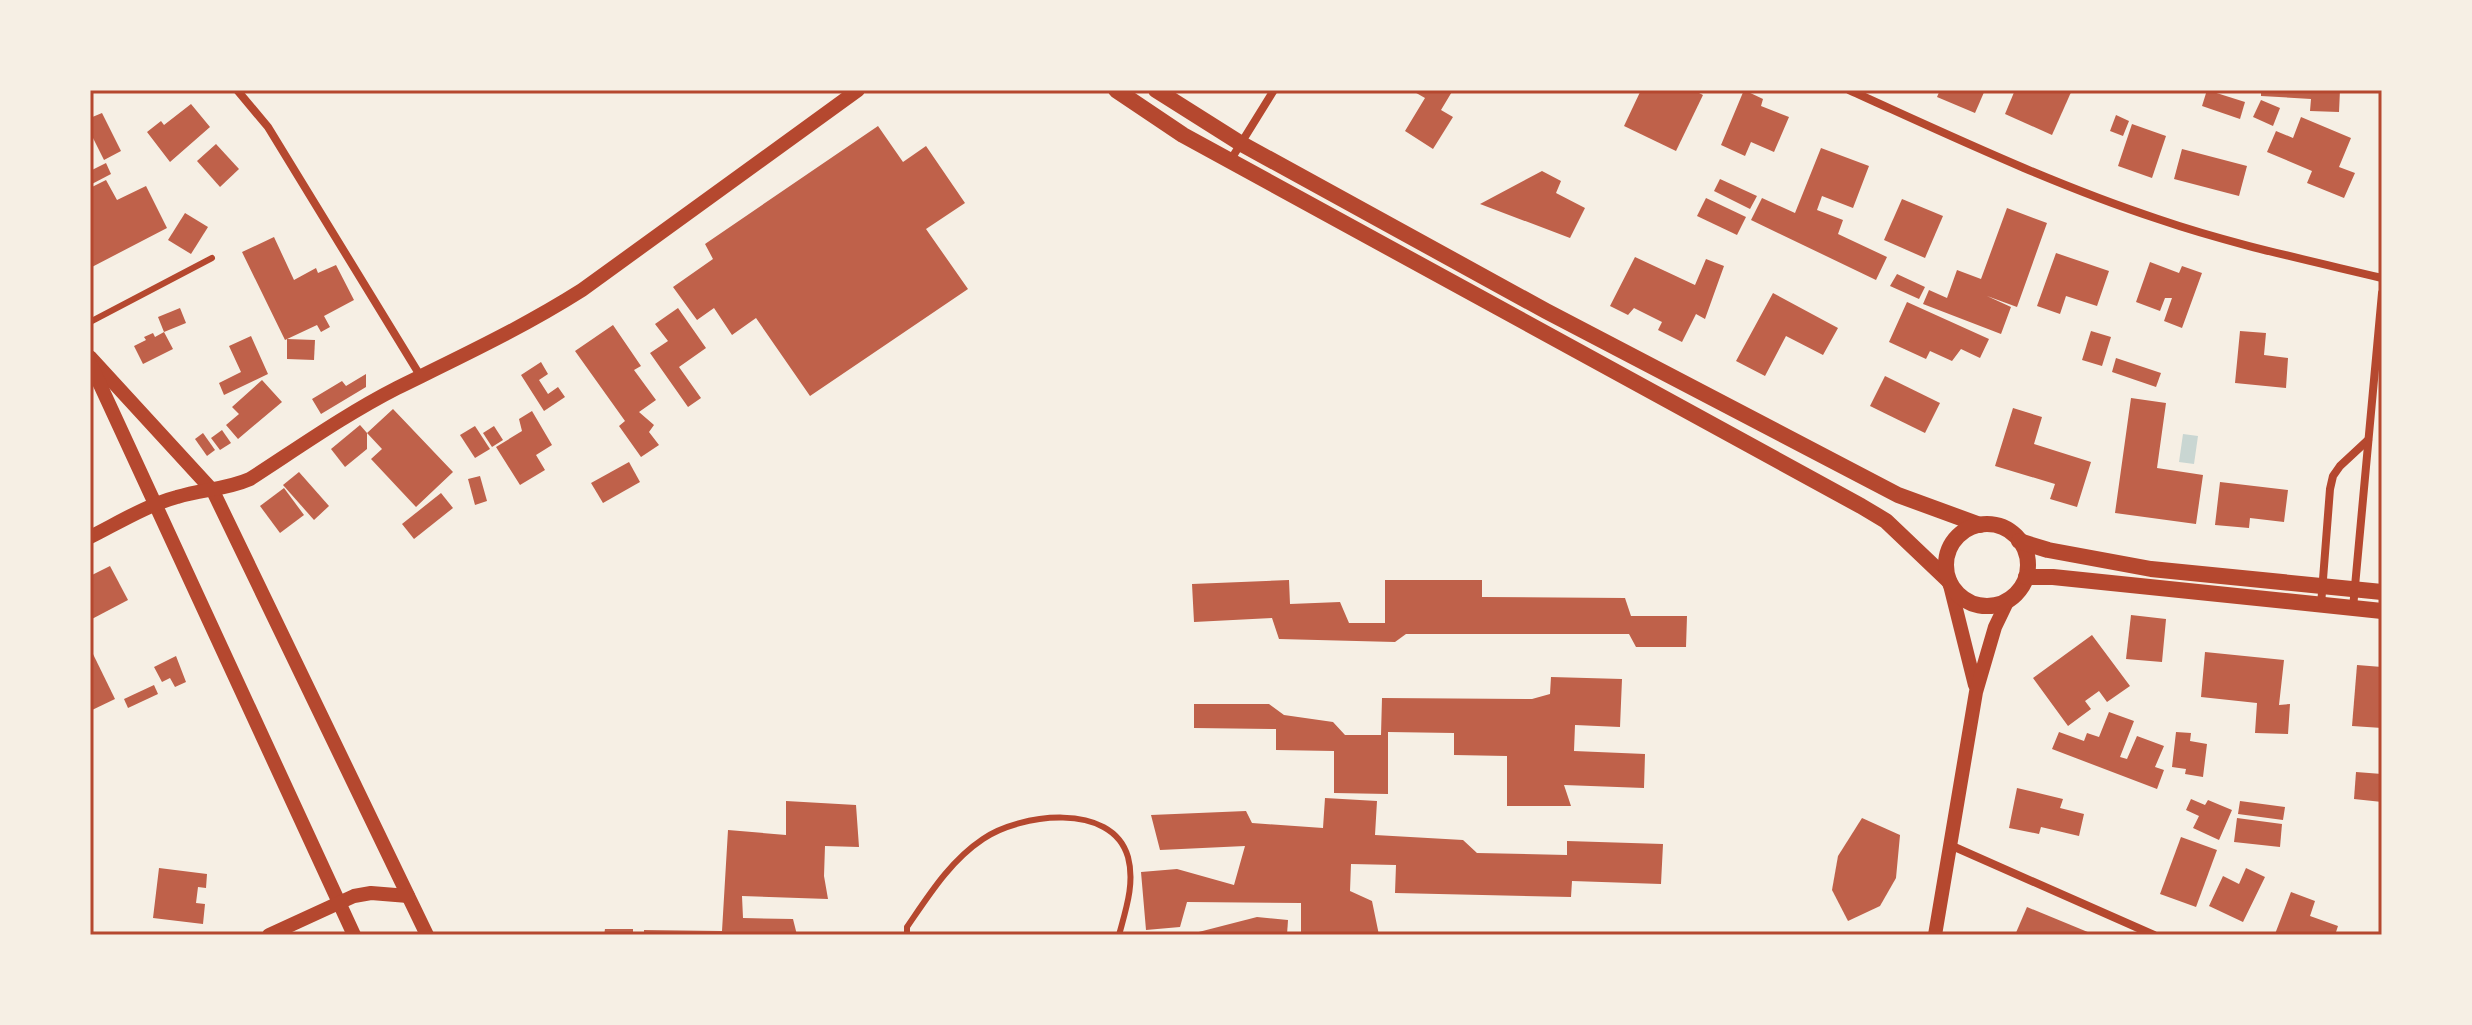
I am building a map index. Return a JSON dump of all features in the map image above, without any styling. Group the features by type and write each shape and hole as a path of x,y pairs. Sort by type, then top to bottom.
{"main road":[{"path":"1116,90 1183,135 1886,521 1963,598 1973,604 1991,606 2016,594 2026,577 2027,555 2019,541"},
{"path":"1156,90 1240,143 1631,356 1898,495 1980,525 2002,528 2019,541 2048,550 2151,569 2382,592"},
{"path":"1622,375 1631,356"},
{"path":"1950,583 1946,565 1949,549 1965,531 1980,525"},
{"path":"2026,577 2053,577 2382,611"}],"street":[{"path":"237,90 268,127 421,377"},
{"path":"90,537 179,496 230,488 250,479 395,389 500,339 582,290 858,90"},
{"path":"1230,161 1274,90"},
{"path":"1849,90 2002,159 2158,219 2268,251 2382,278"},
{"path":"2353,608 2382,293"},
{"path":"90,357 213,491 427,935"},
{"path":"90,363 354,935"},
{"path":"2321,605 2333,476 2369,440"},
{"path":"1950,583 1971,660 1976,692"},
{"path":"1935,935 1976,692 1995,627 2008,600"},
{"path":"1950,845 2154,935"},
{"path":"269,935 338,902 371,893 408,896"}],"lane":[{"path":"90,322 212,258"},
{"path":"907,935 907,927 962,854 1012,824 1058,818 1084,820 1108,828 1120,840 1131,874 1128,902 1119,935"}],"shaded area":[{"path":"2183,434 2198,436 2194,464 2179,462"}],"building":[{"path":"1411,90 1453,90 1441,110 1453,117 1433,149 1405,131 1425,98"},
{"path":"1641,90 1693,90 1703,95 1676,151 1624,126"},
{"path":"1744,90 1763,99 1761,106 1789,117 1774,152 1751,142 1745,156 1721,145"},
{"path":"1940,90 1985,90 1975,113 1937,97"},
{"path":"2015,90 2072,90 2052,135 2005,114"},
{"path":"2207,90 2245,102 2240,119 2202,106"},
{"path":"2261,90 2340,90 2339,112 2310,111 2311,99 2261,96"},
{"path":"2261,100 2280,108 2273,126 2253,117"},
{"path":"191,104 210,127 170,162 147,132 161,121 164,125"},
{"path":"102,113 121,151 104,160 93,138 90,139 90,118"},
{"path":"2116,115 2129,121 2123,136 2110,131"},
{"path":"2301,117 2351,138 2339,167 2355,173 2344,198 2307,183 2312,171 2267,152 2276,131 2293,138"},
{"path":"2132,124 2166,136 2152,178 2118,166"},
{"path":"878,126 903,162 926,146 965,203 926,229 968,289 810,396 756,318 732,335 714,308 697,320 673,287 713,259 705,244"},
{"path":"216,144 239,169 220,187 197,161"},
{"path":"1821,148 1869,166 1853,208 1822,196 1817,210 1843,220 1838,234 1887,257 1876,280 1751,220 1762,198 1795,213"},
{"path":"2182,149 2247,166 2239,196 2174,179"},
{"path":"106,163 111,174 90,185 90,171"},
{"path":"1542,171 1561,181 1556,193 1585,208 1570,238 1480,204"},
{"path":"1720,179 1757,196 1750,209 1714,191"},
{"path":"106,180 117,200 146,186 167,228 90,268 90,188"},
{"path":"1706,198 1746,217 1737,235 1697,216"},
{"path":"1902,199 1943,216 1925,258 1884,240"},
{"path":"2007,208 2047,223 2017,307 1987,296 2011,307 2001,334 1923,304 1929,290 1947,298 1957,270 1981,279"},
{"path":"185,213 208,227 191,254 168,240"},
{"path":"274,237 294,280 316,268 318,273 336,265 354,300 324,316 330,327 321,332 317,325 285,340 242,252"},
{"path":"2056,253 2109,271 2097,306 2066,296 2060,314 2037,306"},
{"path":"1635,257 1695,285 1706,259 1724,266 1705,319 1696,314 1682,342 1658,330 1662,322 1634,308 1628,315 1610,306"},
{"path":"2150,262 2179,273 2182,266 2202,273 2182,328 2164,321 2172,298 2165,298 2160,311 2136,302"},
{"path":"1897,274 1925,287 1919,299 1890,286"},
{"path":"1773,293 1838,328 1823,355 1786,336 1765,376 1736,361"},
{"path":"1907,302 1989,339 1980,358 1961,349 1952,361 1930,351 1926,359 1889,342"},
{"path":"180,308 186,323 164,332 158,317"},
{"path":"678,308 706,348 679,367 701,398 688,407 650,353 668,341 655,324"},
{"path":"613,325 641,366 634,370 656,400 639,412 654,425 649,432 659,445 641,457 619,426 625,421 575,351"},
{"path":"2091,331 2111,337 2102,366 2082,360"},
{"path":"2240,331 2266,333 2264,355 2288,358 2286,388 2235,383"},
{"path":"164,332 173,349 143,364 134,346 146,340 144,337 153,333 155,337"},
{"path":"251,336 268,374 224,395 219,383 241,372 229,346"},
{"path":"287,339 315,340 314,360 287,359"},
{"path":"2116,358 2161,373 2156,387 2112,372"},
{"path":"541,362 548,374 539,380 548,394 558,387 565,397 544,411 521,375"},
{"path":"366,374 366,387 321,414 312,399 342,381 346,386"},
{"path":"1885,376 1940,403 1925,433 1870,406"},
{"path":"262,380 282,402 238,439 226,425 239,414 232,407"},
{"path":"2131,398 2166,403 2157,468 2203,475 2196,524 2115,513"},
{"path":"2013,408 2042,417 2034,444 2091,462 2077,507 2050,499 2055,484 1995,466"},
{"path":"393,409 453,472 416,507 371,459 382,449 367,433"},
{"path":"532,411 552,445 536,455 545,470 520,485 496,447 522,431 519,419"},
{"path":"360,425 367,433 367,449 345,467 331,449"},
{"path":"475,426 490,449 475,458 460,435"},
{"path":"494,426 503,440 492,447 483,433"},
{"path":"222,430 231,443 220,450 211,438"},
{"path":"203,433 215,450 207,456 195,439"},
{"path":"629,462 640,482 603,503 591,483"},
{"path":"299,472 329,506 314,520 283,485"},
{"path":"480,476 487,501 475,505 468,479"},
{"path":"2220,482 2288,490 2284,522 2250,518 2249,528 2215,525"},
{"path":"284,488 304,515 280,533 260,506"},
{"path":"441,493 453,508 414,539 402,524"},
{"path":"110,566 128,600 90,620 90,576"},
{"path":"1289,580 1290,604 1340,602 1349,623 1385,623 1385,580 1482,580 1482,597 1625,598 1631,616 1687,616 1686,647 1636,647 1629,634 1406,634 1395,642 1279,639 1272,618 1194,622 1192,584"},
{"path":"2131,615 2166,619 2162,662 2126,659"},
{"path":"2092,635 2130,686 2107,702 2099,691 2085,701 2091,709 2068,726 2033,678"},
{"path":"2205,652 2284,660 2279,705 2290,704 2288,734 2255,733 2257,703 2201,697"},
{"path":"93,654 115,699 90,711 90,655"},
{"path":"176,656 186,682 175,687 170,678 162,682 154,667"},
{"path":"2357,665 2382,667 2382,728 2352,726"},
{"path":"1551,677 1622,679 1620,727 1575,725 1574,751 1645,754 1644,788 1564,785 1571,806 1507,806 1507,756 1454,755 1454,733 1388,732 1388,794 1334,793 1334,751 1276,750 1276,729 1194,728 1194,704 1269,704 1284,715 1333,722 1345,735 1381,735 1382,698 1532,699 1550,694"},
{"path":"154,685 158,694 128,708 124,699"},
{"path":"2109,712 2134,721 2120,757 2127,759 2137,736 2164,746 2155,767 2164,770 2157,789 2052,749 2059,732 2084,741 2087,733 2099,737"},
{"path":"2176,732 2191,733 2190,741 2207,744 2203,777 2185,774 2186,769 2172,767"},
{"path":"2356,772 2382,774 2382,802 2354,799"},
{"path":"2017,788 2063,799 2060,808 2084,814 2079,836 2041,827 2039,834 2009,828"},
{"path":"1325,798 1377,801 1375,835 1463,840 1477,853 1567,855 1567,841 1663,844 1661,884 1572,881 1571,897 1395,893 1396,865 1351,864 1350,891 1372,901 1379,935 1301,935 1301,903 1187,902 1180,927 1146,930 1141,872 1177,869 1234,885 1245,846 1160,850 1151,815 1246,811 1252,823 1323,828"},
{"path":"2191,799 2205,805 2208,800 2232,810 2219,840 2193,828 2199,816 2186,810"},
{"path":"786,801 856,805 859,847 825,846 824,876 828,899 742,896 743,918 793,919 797,935 644,935 644,930 722,931 728,830 786,835"},
{"path":"2240,801 2285,807 2283,820 2238,814"},
{"path":"1862,818 1900,835 1896,878 1880,906 1848,921 1832,890 1838,856"},
{"path":"2237,818 2282,824 2280,847 2234,842"},
{"path":"2181,837 2217,850 2196,907 2160,894"},
{"path":"159,868 207,874 206,888 198,887 196,903 205,904 203,924 153,918"},
{"path":"2246,868 2265,877 2243,922 2209,906 2223,876 2239,884"},
{"path":"2291,892 2315,901 2310,916 2338,926 2335,935 2275,934"},
{"path":"2027,907 2095,935 2015,935"},
{"path":"1257,917 1288,920 1287,935 1187,935"},
{"path":"605,929 633,929 633,935 604,935"}]}
